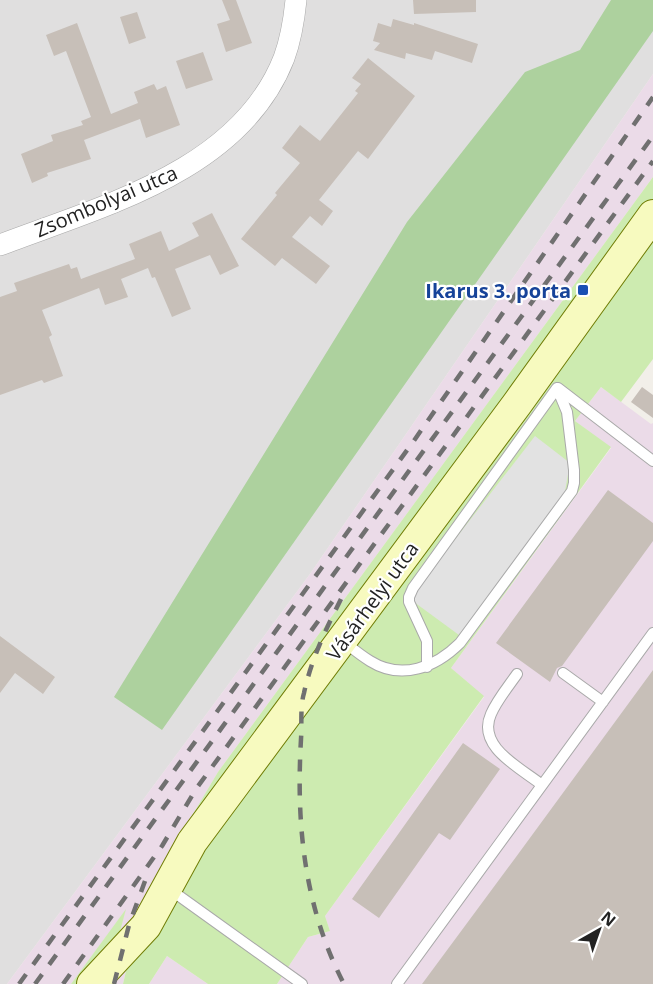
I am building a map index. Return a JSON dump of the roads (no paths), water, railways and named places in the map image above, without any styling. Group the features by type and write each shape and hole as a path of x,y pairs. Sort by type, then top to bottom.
{"street":[{"name":"Zsombolyai utca","path":"0,245 143,190 189,166 222,141 250,112 270,86 287,48 293,27 296,0"},
{"name":"Vásárhelyi utca","path":"92,984 146,926 192,843 343,641 547,381 653,216"}],"lane":[{"path":"547,381 653,461"},
{"path":"427,667 427,641 409,602 409,597 547,381"},
{"path":"343,641 372,662 403,670 427,667 440,660 460,642 572,491 574,470 567,412 547,381"},
{"path":"397,984 653,633"},
{"path":"563,673 603,702"},
{"path":"517,674 491,713 488,734 499,752 542,785"},
{"path":"166,887 302,984"}],"railway":[{"path":"19,984 413,442 653,97"},
{"path":"35,984 653,136"},
{"path":"63,984 162,846 196,789 653,161"},
{"path":"341,599 315,657 303,698 300,802 311,895 330,955 344,984"},
{"path":"114,984 129,925 145,881"}],"place":[{"name":"Ikarus 3. porta","path":"583,290"}]}
